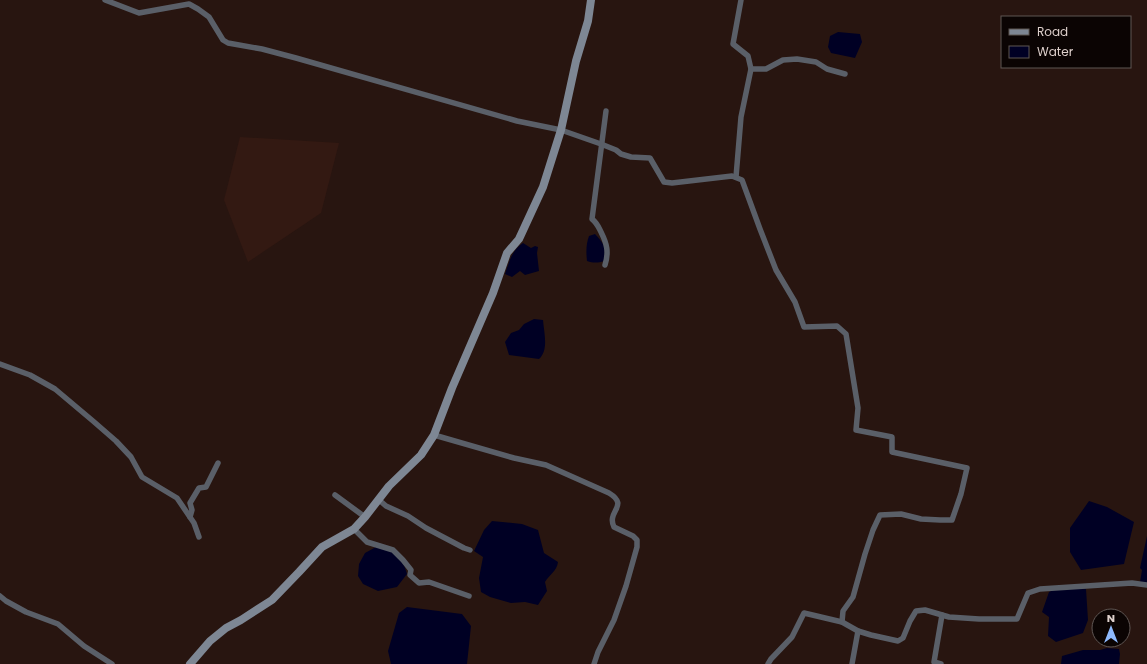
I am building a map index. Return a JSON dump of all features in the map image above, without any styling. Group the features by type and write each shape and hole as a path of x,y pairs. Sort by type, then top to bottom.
{"main road":[{"path":"190,664 210,641 226,628 272,600 322,546 354,529 389,486 421,455 434,435 452,388 493,294 507,253 519,239 543,187 561,130 576,61 588,21 591,0"}],"street":[{"path":"105,0 139,13 189,4 209,17 223,40 228,44 262,49 296,58 509,118 561,130 602,144 616,150 621,154 632,157 650,158 664,182 672,183 732,176 742,180 776,270 795,302 804,327 837,326 846,334 858,408 856,430 892,437 892,452 967,468 961,494 952,520 921,519 901,514 880,515 865,554 853,597 843,611 842,622"},
{"path":"736,177 741,117 751,70 748,56 733,44 741,0"},
{"path":"751,70 766,69 783,60 797,58 816,62 827,68 845,74"},
{"path":"605,266 607,257 606,242 596,222 592,219 606,111"},
{"path":"0,364 30,375 55,389 116,441 130,457 142,477 177,498 194,522 199,537"},
{"path":"434,435 514,458 546,465 609,493 616,498 618,501 617,508 613,514 612,524 614,527 633,536 637,540 637,547 626,586 614,620 598,652 594,664"},
{"path":"190,517 192,510 190,503 199,488 206,487 218,463"},
{"path":"335,495 365,517"},
{"path":"378,499 386,506 408,516 426,528 470,550"},
{"path":"354,529 367,542 393,550 411,570 410,575 419,583 429,582 469,596"},
{"path":"768,664 792,637 804,613 842,622 858,631 898,641 903,638 916,611 925,610 942,615 979,619 1018,619 1028,593 1040,589 1132,582 1147,585"},
{"path":"0,596 26,612 58,624 84,646 112,664"},
{"path":"941,664 934,662 942,615"},
{"path":"852,664 858,631"}],"shaded area":[{"path":"240,137 339,143 321,213 248,262 224,200"}],"water":[{"path":"838,32 860,34 862,42 855,58 831,53 828,47 830,36"},
{"path":"595,234 605,249 604,261 587,261 586,251 589,236"},
{"path":"523,243 531,248 535,246 538,247 537,253 539,271 525,275 520,271 512,277 505,274 516,249"},
{"path":"534,319 543,320 545,346 542,355 539,359 509,355 505,342 511,333 519,330 524,324"},
{"path":"1089,501 1107,507 1134,522 1124,564 1081,570 1070,552 1070,528"},
{"path":"492,521 522,524 538,530 544,553 558,562 555,570 545,582 547,591 538,605 525,602 511,603 490,597 481,592 479,578 483,557 474,551 484,530"},
{"path":"1147,536 1147,583 1140,582 1142,570 1140,568"},
{"path":"376,547 392,552 399,558 405,568 407,574 397,587 378,591 363,584 358,576 359,564 365,553"},
{"path":"1055,589 1086,589 1088,620 1083,633 1056,642 1048,636 1049,617 1042,612 1049,592"},
{"path":"407,607 462,614 471,626 467,664 391,664 388,651 399,613"},
{"path":"1107,648 1119,649 1119,664 1061,664 1062,656 1083,650 1100,650"}]}
